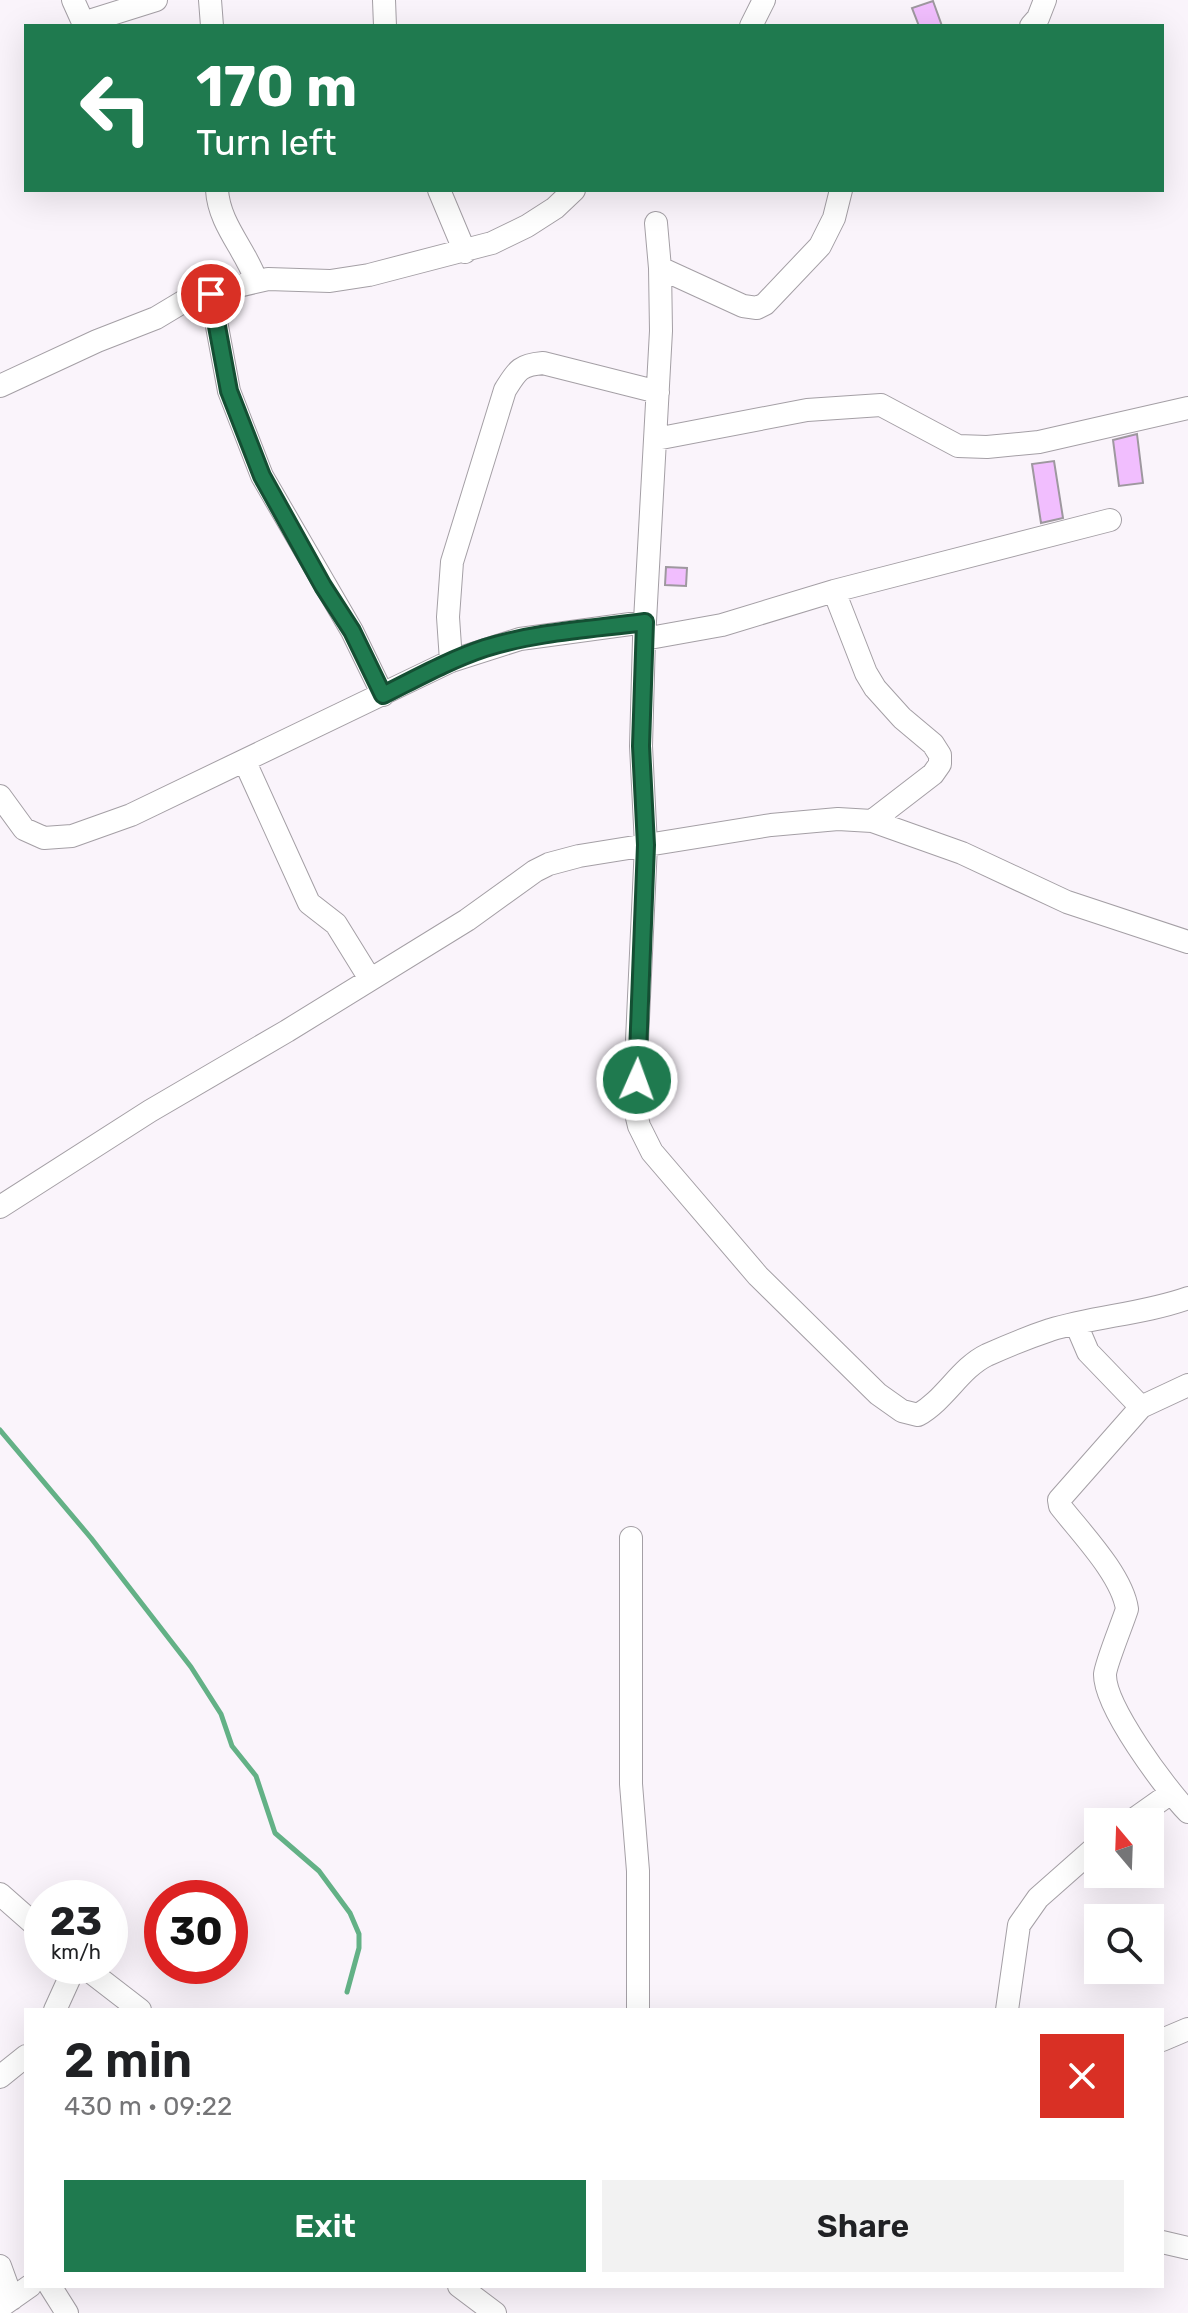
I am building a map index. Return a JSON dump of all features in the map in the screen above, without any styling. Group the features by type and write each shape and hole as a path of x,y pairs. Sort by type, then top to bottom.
{"street":[{"path":"73,0 82,20 86,22 156,0"},
{"path":"210,0 212,24"},
{"path":"384,0 385,24"},
{"path":"752,24 764,0"},
{"path":"1033,24 1045,0"},
{"path":"217,192 228,227 256,280"},
{"path":"440,192 465,252"},
{"path":"0,386 97,341 156,318 191,297 256,280 330,281 369,275 465,252 527,226 555,208 572,192"},
{"path":"660,268 751,309 757,308 765,304 820,246 834,218 840,192"},
{"path":"656,223 660,268 658,392 644,630 641,746 646,845 634,1105 639,1126 652,1152 758,1276 878,1394 902,1411 918,1415 932,1408 984,1356 1051,1330 1162,1308 1188,1298"},
{"path":"211,294 229,391 262,476 323,586 352,631 383,695"},
{"path":"451,661 448,617 452,562 505,390 516,371 528,364 543,363 658,392"},
{"path":"656,439 807,410 881,405 958,446 987,447 1039,442 1188,408"},
{"path":"0,796 24,829 44,838 72,836 131,815 451,661 520,639 722,625 834,591 1110,520"},
{"path":"834,591 866,673 875,688 902,718 933,744 940,755 940,764 933,774 872,821"},
{"path":"245,762 309,903 336,924 370,979"},
{"path":"0,1207 150,1111 467,920 549,864 579,856 771,825 838,819 872,821 962,853 1067,902 1188,942"},
{"path":"1076,1324 1088,1352 1141,1407"},
{"path":"1188,1385 1141,1407 1059,1500 1060,1506 1117,1581 1126,1598 1127,1609 1105,1674 1113,1703 1171,1793 1188,1812"},
{"path":"631,1538 631,1784 638,1871 638,2008"},
{"path":"1150,1808 1171,1793"},
{"path":"1007,2008 1019,1925 1038,1898 1084,1857"},
{"path":"0,1894 24,1915"},
{"path":"56,2008 67,1984"},
{"path":"106,1984 137,2008"},
{"path":"1164,2039 1188,2029"},
{"path":"0,2077 24,2058"},
{"path":"1164,2242 1188,2248"},
{"path":"0,2266 14,2297"},
{"path":"51,2288 67,2313"},
{"path":"462,2288 495,2313"}],"building":[{"path":"933,1 941,24 918,24 912,8"},
{"path":"1137,434 1143,483 1119,486 1113,440"},
{"path":"1054,461 1063,518 1041,523 1032,464"},
{"path":"666,567 687,568 686,586 665,585"}],"waterway":[{"path":"0,1430 91,1538 191,1667 221,1714 232,1746 256,1776 275,1833 319,1871 350,1913 359,1934 359,1948 347,1992"}],"route":[{"path":"211,294 229,391 262,476 323,586 352,631 383,695 451,661 520,639 645,622 641,746 646,845 637,1080"}]}
